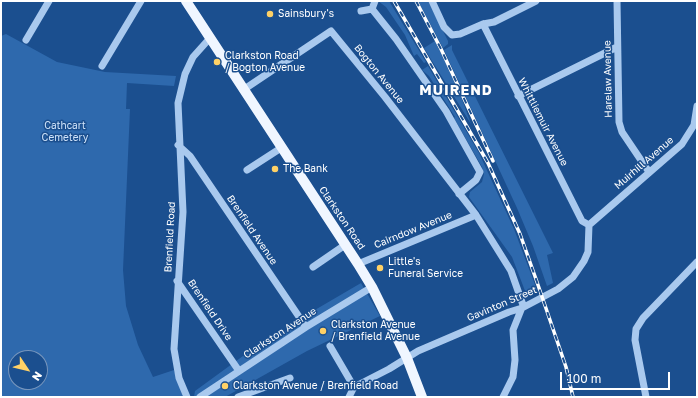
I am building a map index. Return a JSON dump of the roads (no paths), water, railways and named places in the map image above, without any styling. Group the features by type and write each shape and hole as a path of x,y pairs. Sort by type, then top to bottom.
{"main road":[{"name":"Clarkston Road","path":"186,1 372,287 407,358 422,397"}],"street":[{"path":"26,40 48,1"},
{"path":"102,66 141,1"},
{"path":"372,9 375,1"},
{"path":"432,1 444,27 452,34 460,34 483,24 494,22 532,2"},
{"name":"Harelaw Avenue","path":"617,1 618,122 622,132 649,172"},
{"path":"361,11 372,9"},
{"path":"372,9 396,39 446,112 480,172 476,180 459,194"},
{"name":"Whittliemuir Avenue","path":"483,24 582,221 589,225"},
{"name":"Bogton Avenue","path":"243,90 331,31 385,97 476,215 511,271 523,301 522,308"},
{"name":"Brenfield Road","path":"187,397 179,378 174,349 183,212 178,145 178,103 180,90 193,57 210,38"},
{"path":"518,96 617,47"},
{"name":"Muirhill Avenue","path":"589,225 687,138 694,125 697,106"},
{"name":"Brenfield Avenue","path":"178,145 190,156 306,327"},
{"path":"247,170 281,148"},
{"name":"Cairndow Avenue","path":"358,264 476,215"},
{"name":"Gavinton Street","path":"354,387 446,338 522,308 558,289 578,271 588,252 589,225"},
{"path":"313,267 345,245"},
{"path":"646,397 635,340 636,329 643,318 697,262"},
{"name":"Brenfield Drive","path":"178,281 239,371"},
{"name":"Clarkston Avenue","path":"200,397 306,327 372,287"},
{"path":"503,397 513,377 515,360 513,330 516,318 522,308"},
{"path":"330,346 354,387 349,397"},
{"path":"238,397 254,394 290,378"}],"railway":[{"path":"394,1 488,163 520,234 566,367 573,397"},
{"path":"416,1 441,49 493,161"}],"place":[{"name":"Sainsbury's","path":"270,14"},
{"name":"Clarkston Road / Bogton Avenue","path":"217,62"},
{"name":"The Bank","path":"275,169"},
{"name":"Little's Funeral Service","path":"380,268"},
{"name":"Clarkston Avenue / Brenfield Avenue","path":"323,331"},
{"name":"Clarkston Avenue / Brenfield Road","path":"225,386"}],"district":[{"name":"MUIREND","path":"456,91"}],"park label":[{"name":"Cathcart Cemetery","path":"65,132"}]}
